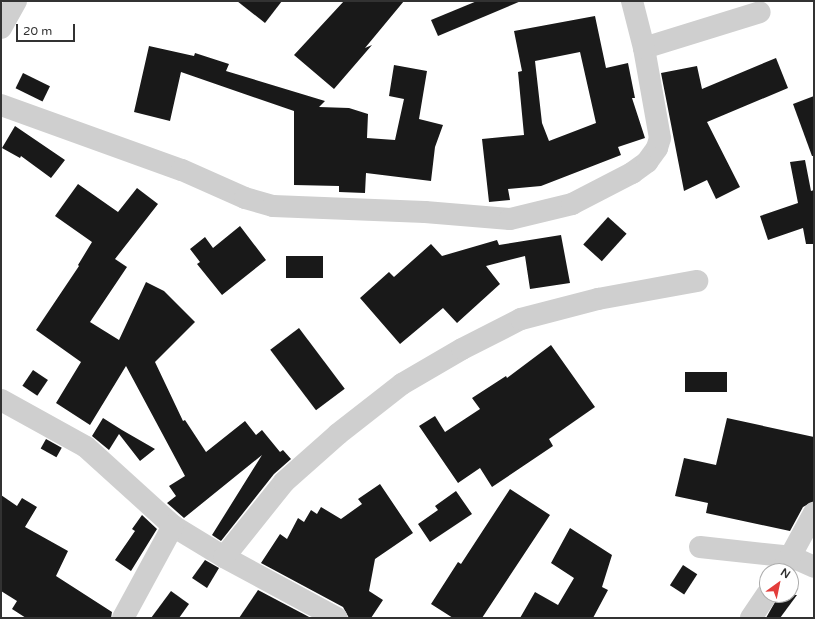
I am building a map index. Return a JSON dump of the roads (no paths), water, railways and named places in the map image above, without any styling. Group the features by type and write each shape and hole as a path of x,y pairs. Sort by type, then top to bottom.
{"street":[{"path":"1,104 182,170 245,198 273,206 425,212 510,219 572,204 632,173 647,162 660,138 644,48 632,1"},
{"path":"644,48 760,12"},
{"path":"224,557 284,482 338,434 402,384 462,349 521,319 598,299 697,281"},
{"path":"1,400 86,447 173,526 224,557 337,618"},
{"path":"789,563 814,513"},
{"path":"123,618 173,526"},
{"path":"700,548 782,563"},
{"path":"799,565 814,567"},
{"path":"751,618 761,603"}]}
